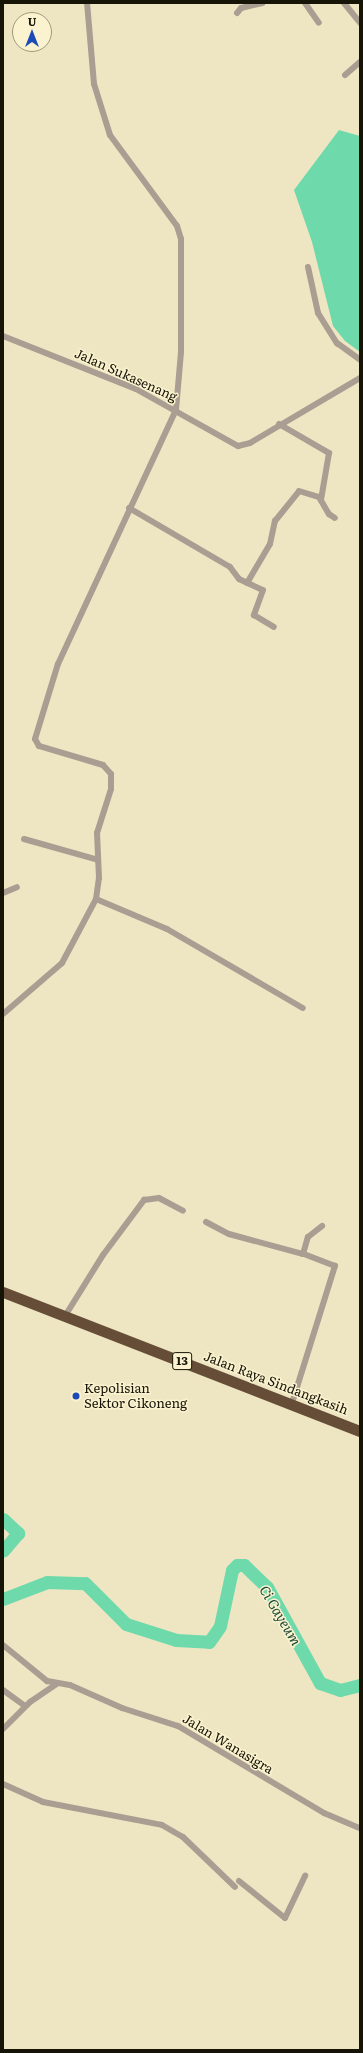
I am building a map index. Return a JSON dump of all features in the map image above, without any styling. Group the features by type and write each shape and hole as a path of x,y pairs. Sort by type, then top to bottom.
{"highway":[{"name":"Jalan Raya Sindangkasih","path":"3,1292 292,1403 360,1431"}],"street":[{"path":"3,1014 62,963 96,899 98,860 97,833 112,783 110,771 103,765 42,748 36,739 58,664 129,508 176,410 181,352 181,239 171,213 137,175 110,135 94,84 87,3"},
{"path":"237,13 241,8 262,3"},
{"path":"305,3 319,23"},
{"path":"344,3 360,23"},
{"path":"344,75 360,62"},
{"path":"308,267 318,313 338,343 360,360"},
{"name":"Jalan Sukasenang","path":"3,336 112,378 176,410 238,446 246,445 279,424 360,378"},
{"path":"279,424 329,453 321,500"},
{"path":"247,583 270,544 275,521 296,493 305,492 321,500 329,514 336,518"},
{"path":"129,508 230,567 236,577 264,591 255,618 274,627"},
{"path":"24,838 98,860"},
{"path":"3,893 17,887"},
{"path":"96,899 180,936 303,1008"},
{"path":"65,1316 103,1255 134,1214 150,1197 165,1200 183,1211"},
{"path":"206,1222 229,1234 303,1254 336,1266 292,1403"},
{"path":"303,1254 308,1237 322,1226"},
{"name":"Jalan Wanasigra","path":"3,1645 45,1679 55,1685 70,1685 122,1708 178,1726 324,1813 360,1828"},
{"path":"3,1729 25,1706 55,1685"},
{"path":"3,1690 25,1706"},
{"path":"3,1784 43,1802 162,1825 183,1837 235,1888"},
{"path":"239,1881 285,1918 305,1876"}],"shaded area":[{"path":"339,130 360,136 360,352 345,341 333,326 312,242 294,190"}],"waterway":[{"name":"Ci Gayeum","path":"3,1519 18,1533 3,1551"},
{"name":"Ci Gayeum","path":"3,1599 47,1582 85,1583 126,1624 176,1640 209,1642 220,1626 232,1570 237,1565 244,1565 267,1587 320,1683 340,1690 360,1685"}],"place":[{"name":"Kepolisian Sektor Cikoneng","path":"76,1396"}]}
